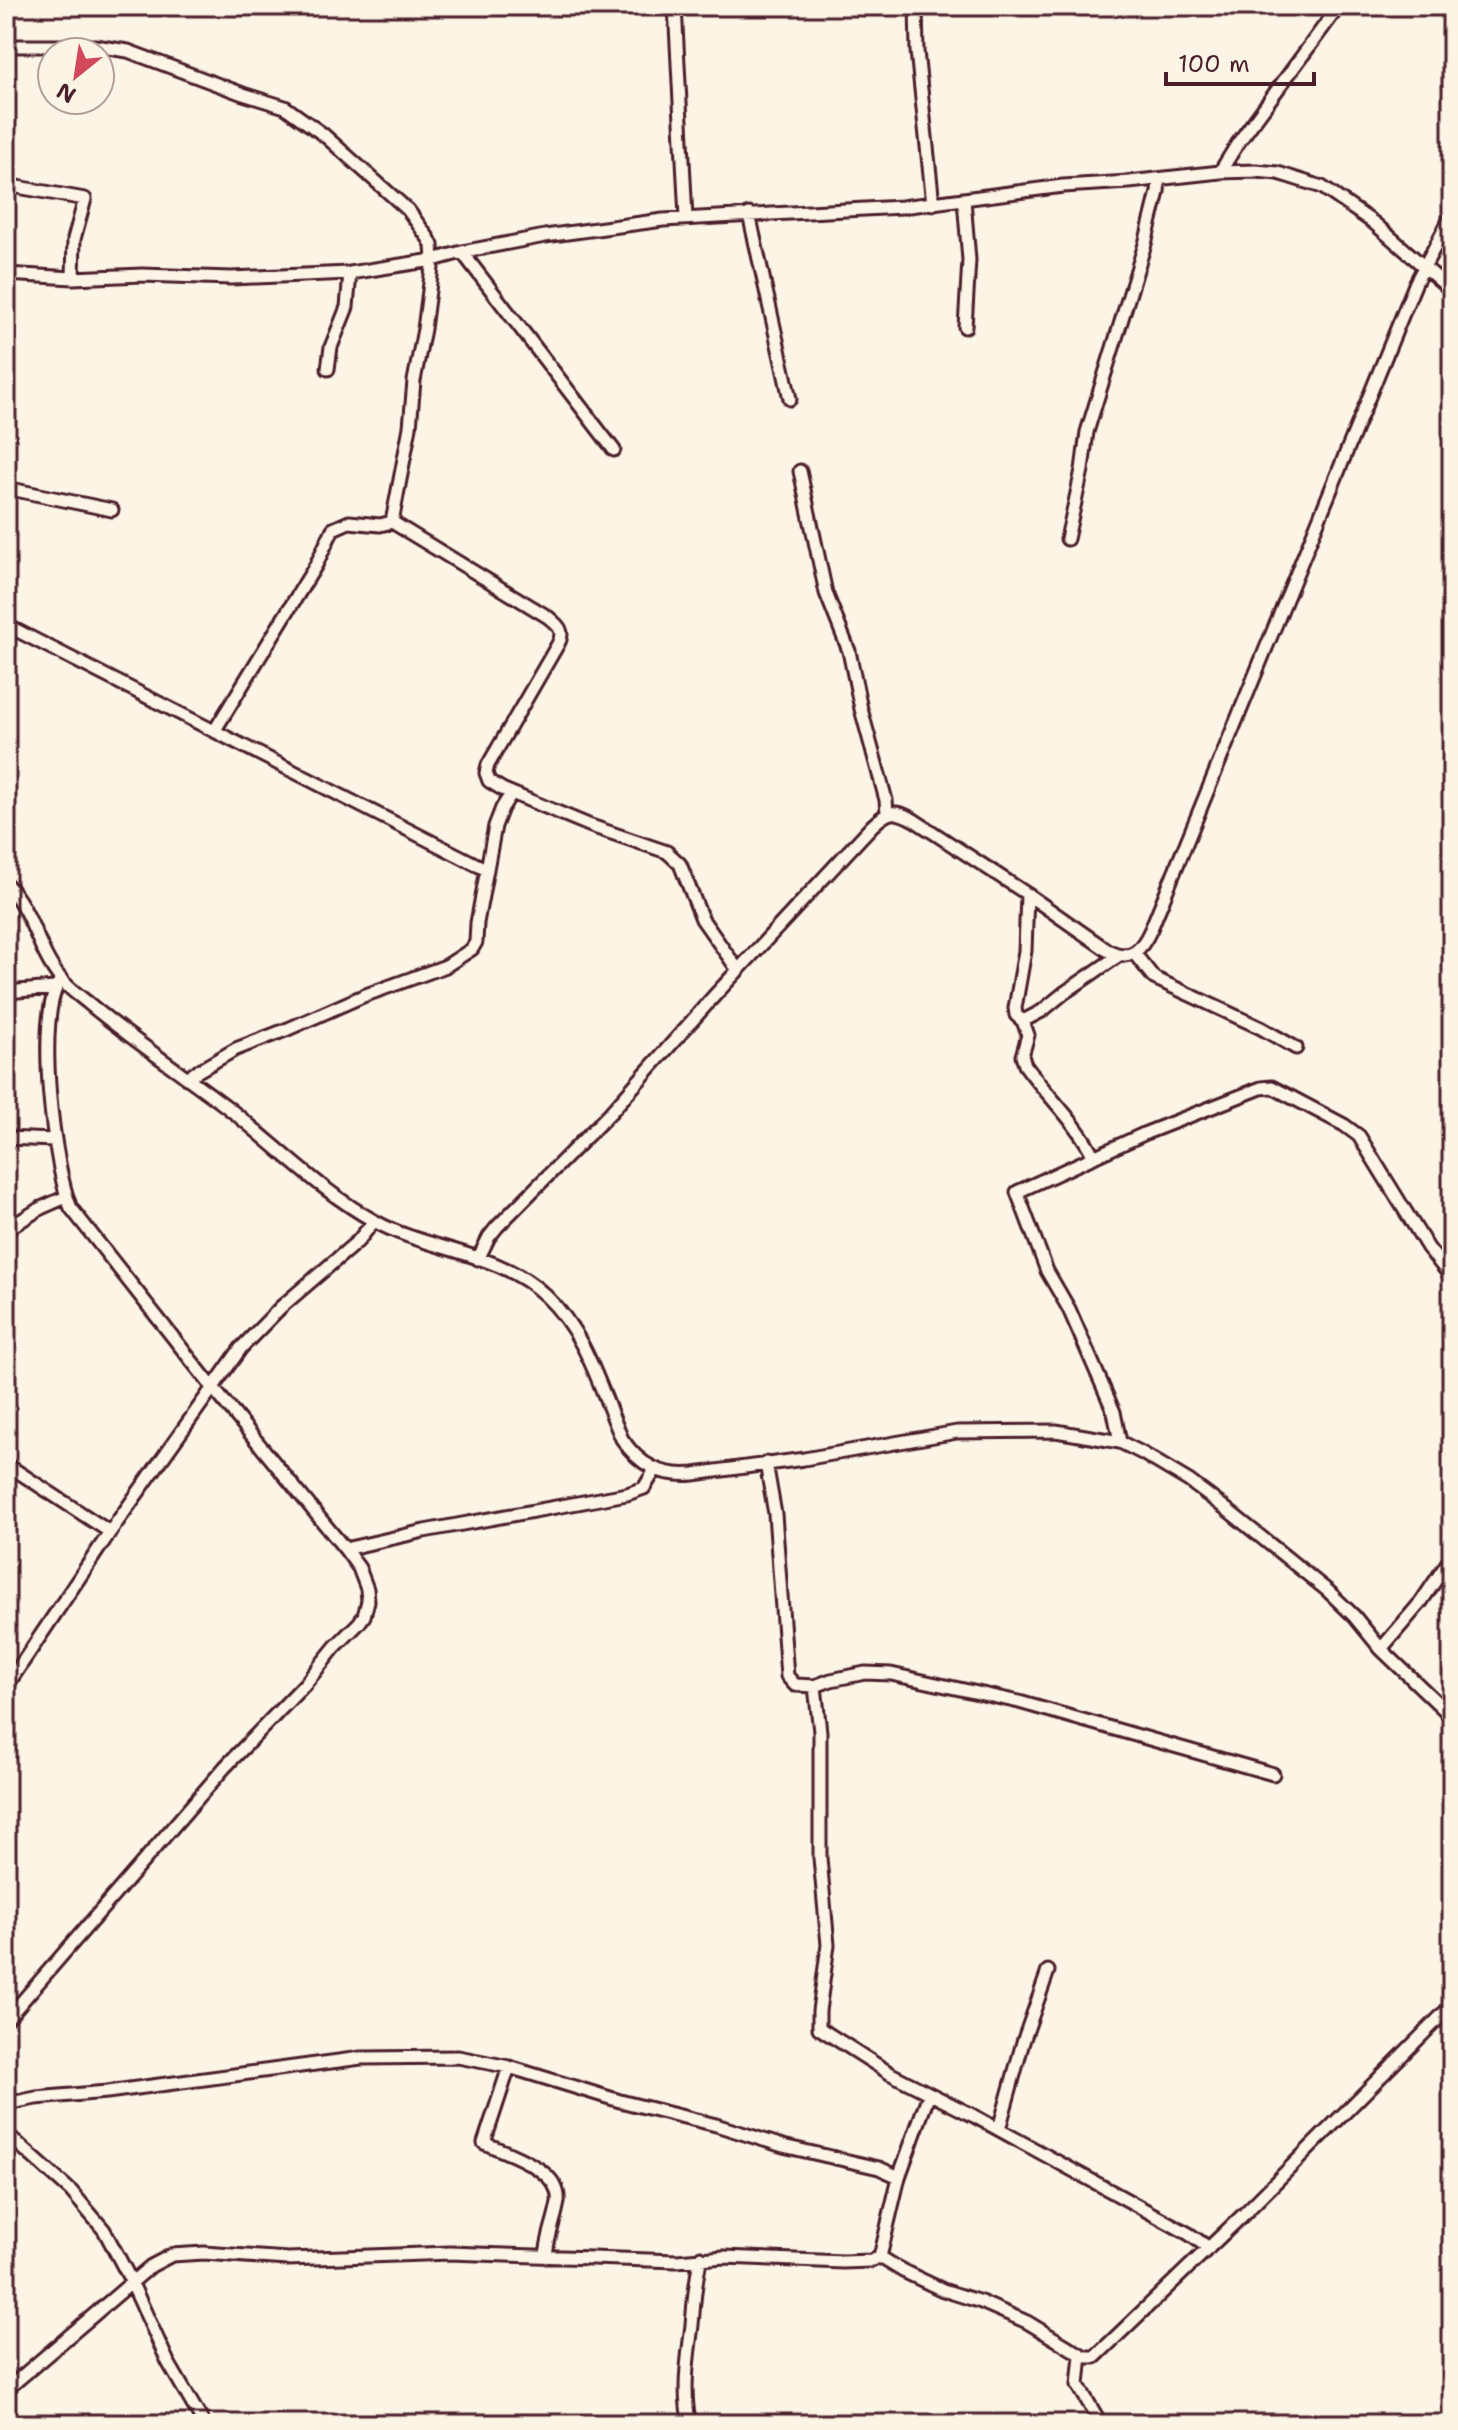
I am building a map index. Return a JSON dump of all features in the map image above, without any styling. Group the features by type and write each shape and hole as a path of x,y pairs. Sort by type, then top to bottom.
{"street":[{"path":"675,6 686,218"},
{"path":"916,6 917,51 933,204"},
{"path":"1220,172 1339,6"},
{"path":"6,46 95,46 128,51 285,107 324,135 408,210 429,239 433,260 410,427 392,522"},
{"path":"6,274 73,278 142,275 231,278 350,273 433,260 579,230 686,218 902,207 1051,187 1220,172 1278,173 1322,187 1374,223 1452,291"},
{"path":"1067,539 1087,432 1145,244 1159,179"},
{"path":"6,185 85,199 74,239 73,278"},
{"path":"964,200 969,260 965,327"},
{"path":"749,214 790,399"},
{"path":"1023,1021 1042,1011 1118,956 1134,953 1146,940 1379,369 1424,266 1452,215"},
{"path":"462,252 614,450"},
{"path":"328,369 331,347 347,307 350,273"},
{"path":"800,471 826,593 849,651 887,813"},
{"path":"6,488 112,510"},
{"path":"215,730 309,577 333,529 349,522 380,525 392,522 548,617 561,630 558,644 486,770 492,785 591,826 659,849 675,858 702,919 738,970"},
{"path":"6,625 487,870"},
{"path":"186,1078 236,1049 462,957 476,942 495,826 511,794"},
{"path":"478,1259 497,1227 610,1113 738,970 887,813 898,813 914,820 1118,956"},
{"path":"6,884 28,915 58,984 236,1114 374,1221 414,1239 478,1259 535,1285 559,1309 580,1338 630,1452 655,1470 681,1475 983,1430 1056,1431 1120,1442 1189,1481 1328,1591 1381,1649 1452,1717"},
{"path":"1027,894 1025,951 1015,1008 1028,1035 1022,1056 1025,1065 1080,1132 1094,1157"},
{"path":"1134,953 1154,978 1261,1028 1296,1048"},
{"path":"6,992 58,984"},
{"path":"6,2020 225,1767 359,1623 368,1601 359,1568 345,1549 80,1222 66,1197 54,1140 48,1025 58,984"},
{"path":"1120,1442 1114,1412 1069,1309 1047,1271 1017,1192 1179,1119 1261,1088 1272,1087 1359,1136 1428,1248 1452,1278"},
{"path":"6,1138 54,1140"},
{"path":"6,1230 41,1208 66,1197"},
{"path":"6,1687 110,1532 241,1348 358,1241 374,1221"},
{"path":"766,1463 775,1514 787,1676 795,1685 815,1686 865,1673 891,1674 1008,1699 1273,1774"},
{"path":"6,1464 110,1532"},
{"path":"345,1549 438,1528 627,1494 644,1488 655,1470"},
{"path":"1381,1649 1421,1602 1452,1556"},
{"path":"815,1686 820,1732 820,1858 828,1945 819,2028 891,2074 999,2129 1209,2248"},
{"path":"999,2129 1023,2042 1048,1971"},
{"path":"880,2257 943,2290 1027,2322 1081,2355 1090,2358 1098,2356 1452,2005"},
{"path":"6,2104 361,2058 458,2057 509,2067 783,2146 879,2168 899,2177"},
{"path":"509,2067 484,2143 543,2172 557,2188 558,2205 548,2235 546,2257"},
{"path":"880,2257 899,2177 929,2094"},
{"path":"6,2133 84,2204 104,2230 168,2362 204,2424"},
{"path":"6,2390 131,2282 159,2261 185,2253 288,2259 450,2253 677,2261 701,2257 843,2262 871,2261 880,2257"},
{"path":"690,2424 686,2384 695,2287 701,2257"},
{"path":"1081,2355 1078,2385 1101,2424"}]}
